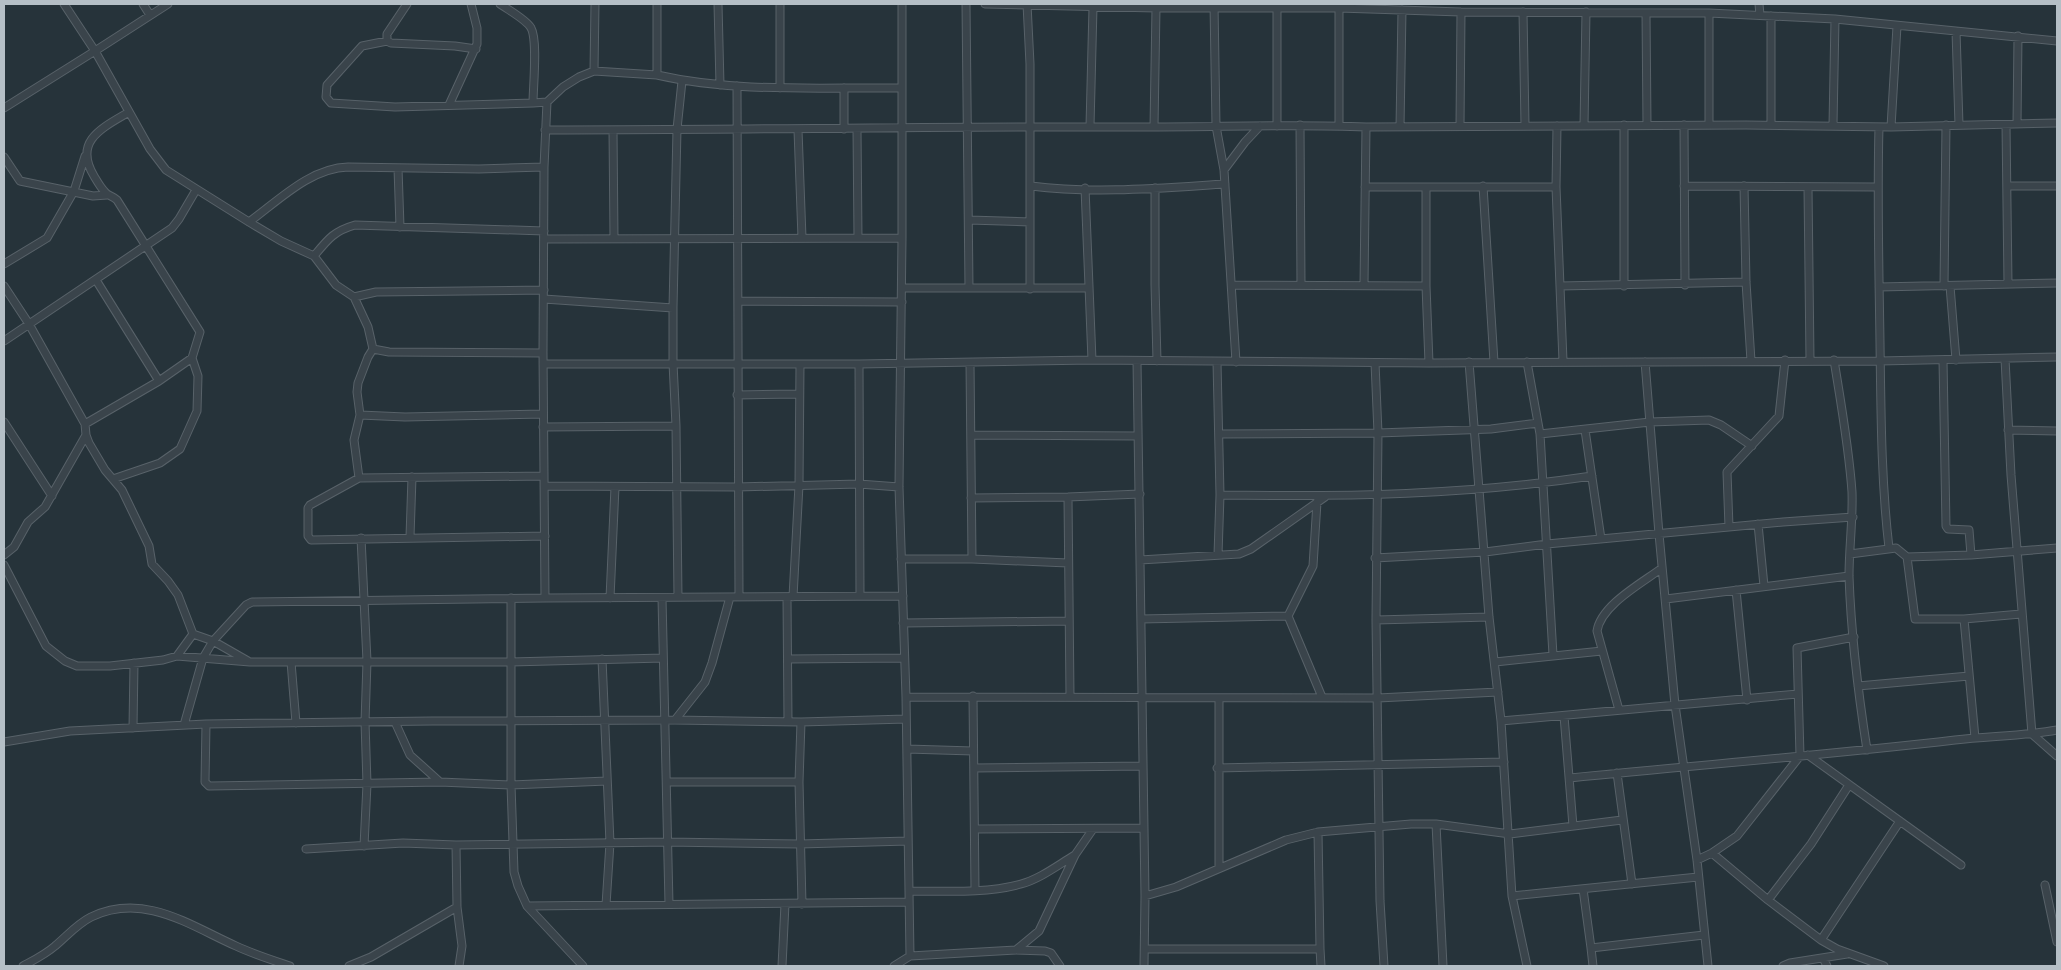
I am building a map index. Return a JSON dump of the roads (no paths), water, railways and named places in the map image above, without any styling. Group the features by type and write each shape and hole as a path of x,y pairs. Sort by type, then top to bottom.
{"street":[{"path":"64,4 94,51 155,158 166,170 281,241 314,256 336,285 354,297 368,327 373,349 358,383 357,392 360,415 354,440 358,478"},
{"path":"142,4 150,15"},
{"path":"4,108 168,4"},
{"path":"388,40 387,34 407,4"},
{"path":"449,105 476,49 477,28 471,4"},
{"path":"500,4 528,23 532,28 534,39 533,103"},
{"path":"594,71 595,4"},
{"path":"656,75 657,4"},
{"path":"718,4 720,85"},
{"path":"780,4 780,88"},
{"path":"902,4 902,302 899,486 906,697 910,956"},
{"path":"966,4 969,288"},
{"path":"985,4 1156,8 1339,6 1461,12 1709,13 1835,19 2057,41"},
{"path":"1027,4 1030,64 1030,289"},
{"path":"1474,4 1474,12"},
{"path":"1684,13 1685,4"},
{"path":"1759,4 1760,15"},
{"path":"1090,126 1093,6"},
{"path":"1214,6 1216,126 1224,170 1233,285 1236,362"},
{"path":"1277,6 1277,126"},
{"path":"1339,6 1339,126"},
{"path":"1154,127 1156,8"},
{"path":"1400,126 1402,10"},
{"path":"1460,126 1461,12"},
{"path":"1523,12 1524,125"},
{"path":"1584,126 1586,12"},
{"path":"1646,13 1647,125"},
{"path":"1709,13 1709,125"},
{"path":"1771,16 1771,124"},
{"path":"1833,125 1835,19"},
{"path":"1891,127 1896,26"},
{"path":"1956,31 1959,125"},
{"path":"2017,124 2018,36"},
{"path":"476,49 455,46 391,43 388,40 365,44 327,85 325,91 328,101 331,103 395,107 547,102 563,87 594,71 656,75 682,81 737,86 902,88"},
{"path":"678,597 678,486 673,363 673,308 677,129 682,81"},
{"path":"737,86 738,301 736,363 739,597"},
{"path":"844,88 844,129"},
{"path":"546,598 543,353 544,167 547,102"},
{"path":"4,264 47,238 74,191 89,143 103,128 129,112"},
{"path":"545,130 798,130 967,126 1154,127 1300,125 1366,127 1771,124 1891,127 2057,123"},
{"path":"1300,125 1301,285"},
{"path":"1624,125 1624,286"},
{"path":"1684,125 1685,285"},
{"path":"1946,125 1947,286 1956,360"},
{"path":"2006,125 2008,284"},
{"path":"1224,170 1260,126"},
{"path":"1557,126 1556,187 1563,361"},
{"path":"1364,286 1366,127"},
{"path":"1879,127 1880,361 1883,484 1889,548"},
{"path":"857,129 858,238"},
{"path":"613,130 614,239"},
{"path":"798,130 802,238"},
{"path":"85,156 89,167 107,195"},
{"path":"4,157 20,180 93,196 107,195 114,197 147,246 200,332 192,358 198,380 197,411 180,449 160,463 114,479"},
{"path":"249,222 298,186 330,168 544,167"},
{"path":"398,168 400,227"},
{"path":"1031,186 1155,188 1225,184"},
{"path":"1483,186 1494,362"},
{"path":"1684,186 1878,188"},
{"path":"1744,186 1746,282 1752,362"},
{"path":"2008,186 2057,186"},
{"path":"1365,187 1556,187"},
{"path":"1808,187 1810,360"},
{"path":"1085,188 1092,360"},
{"path":"1155,188 1154,285 1157,360"},
{"path":"1426,188 1426,286 1429,363"},
{"path":"4,341 172,228 196,190"},
{"path":"969,220 1030,222"},
{"path":"314,256 329,238 340,230 355,225 544,231"},
{"path":"544,239 902,238"},
{"path":"96,280 159,381"},
{"path":"1560,286 1685,285 1746,282"},
{"path":"1879,287 2057,283"},
{"path":"1233,285 1426,286"},
{"path":"4,286 29,324 85,424 86,435 105,470 122,490 149,546 152,564 178,595 193,634 213,641 250,662"},
{"path":"902,288 1089,288"},
{"path":"354,297 376,292 544,290"},
{"path":"544,299 673,308"},
{"path":"738,301 902,302"},
{"path":"373,349 389,352 543,353"},
{"path":"543,364 860,364 1092,360 1375,363 1563,361 1752,362 2057,357"},
{"path":"85,424 159,381 192,358"},
{"path":"2005,359 2021,614 2032,734 2057,756"},
{"path":"1729,527 1727,472 1779,416 1785,360"},
{"path":"1834,360 1848,457 1853,517 1849,576 1858,686 1867,750"},
{"path":"1943,360 1946,526 1948,529 1969,530 1971,555"},
{"path":"1137,361 1145,896 1144,966"},
{"path":"1217,362 1220,495 1218,556"},
{"path":"1469,362 1473,429 1501,721 1510,834 1512,896 1527,966"},
{"path":"1527,362 1540,434 1553,655"},
{"path":"1646,362 1659,534 1676,705 1697,860 1708,966"},
{"path":"970,363 972,559"},
{"path":"1375,363 1378,433 1375,558 1384,966"},
{"path":"788,722 790,597 799,485 798,394 800,364"},
{"path":"860,364 860,596"},
{"path":"737,395 798,394"},
{"path":"360,415 405,417 543,414"},
{"path":"1540,434 1650,422 1709,420 1721,424 1752,446"},
{"path":"4,422 52,496"},
{"path":"1219,434 1378,433 1473,429 1538,423"},
{"path":"544,427 676,426"},
{"path":"1585,430 1601,539"},
{"path":"2008,430 2057,430"},
{"path":"4,555 14,547 28,522 45,507 86,435"},
{"path":"972,435 1138,436"},
{"path":"544,476 358,478 310,505 308,508 308,536 311,540 545,536"},
{"path":"1220,495 1376,496 1479,490 1592,476"},
{"path":"410,537 412,477"},
{"path":"544,486 738,487 860,484 899,486"},
{"path":"610,598 615,487"},
{"path":"971,498 1140,494"},
{"path":"1140,560 1239,554 1251,549 1325,496"},
{"path":"1068,497 1070,696"},
{"path":"1317,502 1314,566 1288,616 1322,698"},
{"path":"1375,558 1485,552 1547,544 1853,517"},
{"path":"1758,524 1764,586"},
{"path":"361,538 367,662 365,722 367,784 364,846"},
{"path":"1850,554 1889,548 1899,550 1908,558 1914,619 1964,619 2021,614"},
{"path":"1908,558 2057,548"},
{"path":"901,559 972,559 1068,563"},
{"path":"4,565 46,646 51,652 77,666 134,663 163,660 177,656 250,662 511,662 663,658"},
{"path":"1619,710 1597,631 1598,623 1603,614 1617,601 1662,568"},
{"path":"1666,599 1849,576"},
{"path":"1736,590 1747,700"},
{"path":"184,726 203,658 213,641 249,603 365,599 902,596"},
{"path":"675,720 705,682 730,597"},
{"path":"511,598 511,785 514,872 527,906 583,966"},
{"path":"662,598 669,904"},
{"path":"1141,618 1288,616"},
{"path":"1376,620 1490,617"},
{"path":"1964,619 1974,738"},
{"path":"903,623 1069,621"},
{"path":"177,656 193,634"},
{"path":"1697,860 1712,853 1736,836 1804,756 1798,694 1797,648 1854,637"},
{"path":"1495,662 1602,651"},
{"path":"788,659 904,658"},
{"path":"602,659 610,843 606,905"},
{"path":"291,662 296,723"},
{"path":"133,728 134,663"},
{"path":"1858,686 1969,676"},
{"path":"906,697 1378,698 1498,692"},
{"path":"1501,721 1798,694"},
{"path":"973,696 976,829 975,890"},
{"path":"1219,699 1217,768 1219,868"},
{"path":"1564,716 1573,826"},
{"path":"4,742 70,731 206,724 665,720 801,722 906,719"},
{"path":"395,722 410,755 440,782"},
{"path":"801,722 799,782 802,904"},
{"path":"206,724 205,782 209,786 440,782 511,785 607,781"},
{"path":"1570,778 1974,738 2032,734 2057,730"},
{"path":"906,749 973,751"},
{"path":"1804,756 1961,865"},
{"path":"1217,768 1504,762"},
{"path":"974,768 1143,766"},
{"path":"1616,773 1632,884"},
{"path":"667,782 799,782"},
{"path":"1768,900 1811,844 1849,786"},
{"path":"1145,896 1176,887 1286,840 1318,832 1380,826 1436,824 1510,834 1622,820"},
{"path":"1821,940 1900,821"},
{"path":"1436,824 1443,966"},
{"path":"976,829 1143,828"},
{"path":"1016,950 1038,931 1075,855 1093,829"},
{"path":"1318,832 1321,966"},
{"path":"306,849 403,843 456,845 667,842 800,844 908,841"},
{"path":"456,845 456,908 462,936 460,966"},
{"path":"1712,853 1768,900 1821,940 1847,954 1884,966"},
{"path":"909,891 975,890 1021,884 1044,874 1075,855"},
{"path":"1512,896 1698,877"},
{"path":"2045,885 2057,942"},
{"path":"1583,889 1593,966"},
{"path":"527,906 909,902"},
{"path":"782,966 785,904"},
{"path":"23,966 54,948 80,924 91,918 127,908 147,908 173,916 237,947 290,966"},
{"path":"349,966 372,956 456,908"},
{"path":"1591,948 1704,934"},
{"path":"1145,949 1320,949"},
{"path":"897,965 910,956 1016,950 1046,951 1054,956 1060,966"},
{"path":"1783,966 1790,963 1847,954"},
{"path":"1823,958 1827,966"}]}
